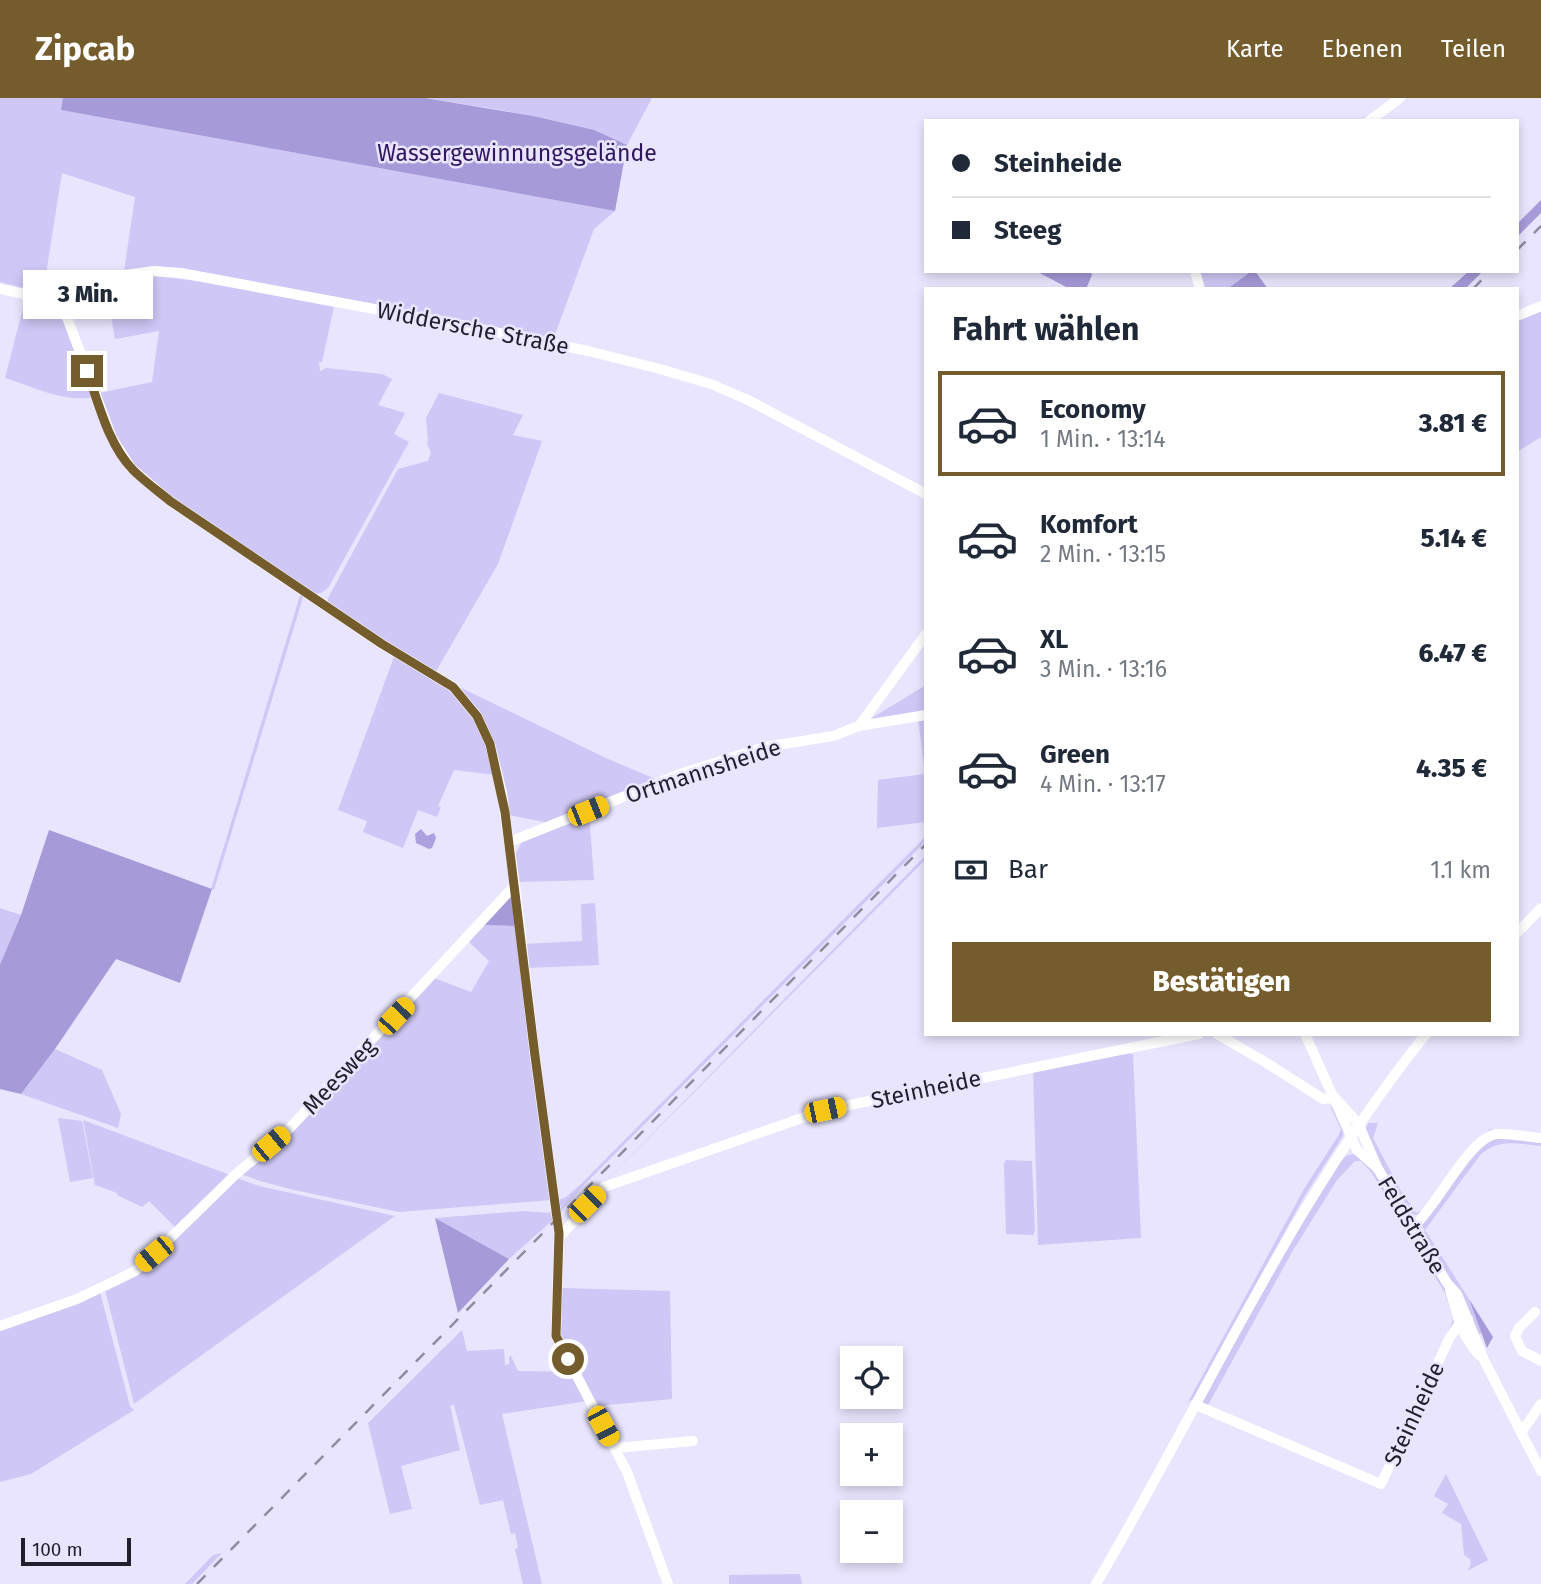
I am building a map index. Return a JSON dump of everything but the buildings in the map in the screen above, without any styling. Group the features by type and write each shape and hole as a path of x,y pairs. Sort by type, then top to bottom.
{"street":[{"path":"1372,119 1400,98"},
{"name":"Widdersche Straße","path":"0,289 43,298 60,296 71,286 116,275 154,271 181,273 588,351 711,384 801,426 924,493"},
{"path":"60,296 112,438 131,468 170,501 382,644 453,687 477,716 490,744 502,793 515,885 559,1238 556,1336 627,1472 668,1584"},
{"path":"1519,315 1541,306"},
{"path":"859,726 924,638"},
{"name":"Ortmannsheide","path":"509,842 694,769 765,747 833,736 859,726 924,715"},
{"name":"Meesweg","path":"0,1326 77,1298 135,1271 235,1175 289,1129 515,885"},
{"path":"1519,931 1541,908"},
{"name":"Steinheide","path":"559,1238 604,1187 825,1110 1189,1036"},
{"path":"1220,1036 1323,1099 1335,1098 1306,1036"},
{"path":"1096,1584 1265,1275 1358,1123 1424,1036"},
{"name":"Feldstraße","path":"1335,1098 1358,1123 1377,1167 1447,1283 1457,1294 1464,1322 1541,1471"},
{"name":"Feldstraße","path":"1335,1098 1357,1150 1377,1167"},
{"path":"1413,1227 1428,1211 1472,1150 1486,1138 1501,1134 1541,1138"},
{"path":"1535,1312 1515,1336 1522,1350 1541,1361"},
{"name":"Steinheide","path":"1196,1405 1381,1484 1450,1337 1464,1322"},
{"path":"1521,1433 1526,1430 1541,1404"},
{"path":"615,1448 693,1441"}],"shaded area":[{"path":"0,98 63,98 62,110 615,211 594,229 553,340 187,270 124,271 135,197 62,173 43,293 0,282"},
{"path":"425,98 652,98 627,145 603,135 553,121"},
{"path":"1201,273 1251,273 1230,287 1204,287"},
{"path":"154,276 207,282 334,307 322,362 319,362 320,371 326,368 382,374 392,379 378,405 405,413 394,434 409,442 328,588 321,593 312,594 148,481 123,453 99,393 152,382 159,331 115,339 106,289 69,296 67,291 104,282"},
{"path":"23,308 65,318 87,390 94,391 96,396 63,396 5,378"},
{"path":"1541,310 1541,437 1519,451 1519,319"},
{"path":"439,393 523,415 513,435 542,441 498,564 435,673 328,605 328,598 398,469 428,461 431,452 427,444 426,418"},
{"path":"301,592 304,594 214,890 211,889"},
{"path":"395,654 450,688 479,722 496,775 454,770 438,806 441,807 437,817 418,810 403,848 363,832 367,821 338,810"},
{"path":"453,684 608,759 658,780 550,823 508,815 490,737"},
{"path":"924,686 924,713 862,724"},
{"path":"924,717 924,766 918,718"},
{"path":"924,774 924,822 877,828 878,780"},
{"path":"589,812 594,880 518,882 515,855 522,842"},
{"path":"421,829 427,836 434,833 436,838 432,848 416,843 415,834"},
{"path":"924,838 924,843 584,1185 559,1214 559,1200 582,1183"},
{"path":"924,857 924,861 594,1193"},
{"path":"595,903 599,965 526,968 523,944 582,941 581,904"},
{"path":"0,908 21,915 1,965 0,965"},
{"path":"481,925 515,926 552,1200 399,1212 294,1190 241,1174 434,978 471,992 489,961 467,940"},
{"path":"55,1049 102,1070 121,1114 118,1128 21,1094"},
{"path":"1130,1049 1130,1054 1133,1054 1141,1238 1038,1245 1033,1069"},
{"path":"1330,1106 1341,1119 1343,1136 1304,1197 1193,1399 1188,1402 1304,1189 1338,1136 1341,1129"},
{"path":"58,1118 82,1121 93,1178 70,1182"},
{"path":"83,1120 230,1175 176,1228 149,1201 142,1207 95,1185"},
{"path":"1368,1123 1378,1123 1373,1138 1416,1213 1424,1209 1467,1149 1490,1129 1541,1135 1490,1133 1421,1215 1410,1214 1383,1169 1365,1133"},
{"path":"1497,1137 1541,1141 1541,1146 1502,1144 1481,1154 1425,1230 1469,1299 1482,1333 1477,1335 1420,1234 1425,1231 1422,1225 1475,1151"},
{"path":"1353,1154 1372,1170 1436,1270 1453,1311 1454,1324 1452,1329 1443,1343 1453,1320 1445,1293 1371,1172 1361,1161 1355,1161 1337,1180 1292,1252 1207,1407 1202,1402 1260,1291 1341,1161"},
{"path":"1006,1160 1032,1161 1033,1235 1006,1234"},
{"path":"237,1178 259,1186 395,1216 134,1404 105,1290 113,1286"},
{"path":"553,1209 554,1219 509,1259 435,1218 524,1211 549,1213"},
{"path":"560,1288 670,1291 672,1399 597,1406 558,1335"},
{"path":"100,1292 130,1406 134,1410 31,1474 0,1482 0,1329"},
{"path":"462,1330 467,1351 504,1349 505,1365 509,1364 511,1356 518,1371 573,1372 588,1401 502,1414 542,1584 523,1584 515,1549 518,1548 515,1533 511,1534 503,1500 480,1505 454,1405 450,1406 460,1450 401,1466 412,1509 390,1514 368,1423"},
{"path":"1446,1474 1488,1560 1467,1571 1471,1565 1470,1559 1464,1555 1461,1524 1442,1513 1448,1504 1434,1496"},
{"path":"222,1553 192,1584 185,1584 213,1555"},
{"path":"800,1574 802,1584 729,1584 729,1575"}],"green space":[{"name":"Wassergewinnungsgelände","path":"63,98 425,98 533,116 594,130 627,145 615,211 61,110"},
{"path":"1541,200 1541,213 1519,235 1519,222"},
{"path":"1040,273 1091,273 1087,287 1066,287"},
{"path":"1249,273 1256,273 1267,287 1230,287"},
{"path":"1467,273 1481,273 1467,287 1451,287"},
{"path":"49,830 212,889 180,983 116,959 21,1094 0,1089 0,965 21,915"},
{"path":"510,897 513,899 515,926 481,925"},
{"path":"435,1218 509,1259 458,1313"},
{"path":"1469,1299 1493,1337 1487,1348"}],"railway":[{"path":"1519,248 1541,226"},
{"path":"1475,287 1488,273"},
{"path":"197,1584 924,846"}],"route":[{"path":"87,371 112,438 131,468 146,482 382,644 453,687 477,716 490,744 505,812 559,1233 556,1336 568,1359"}]}
